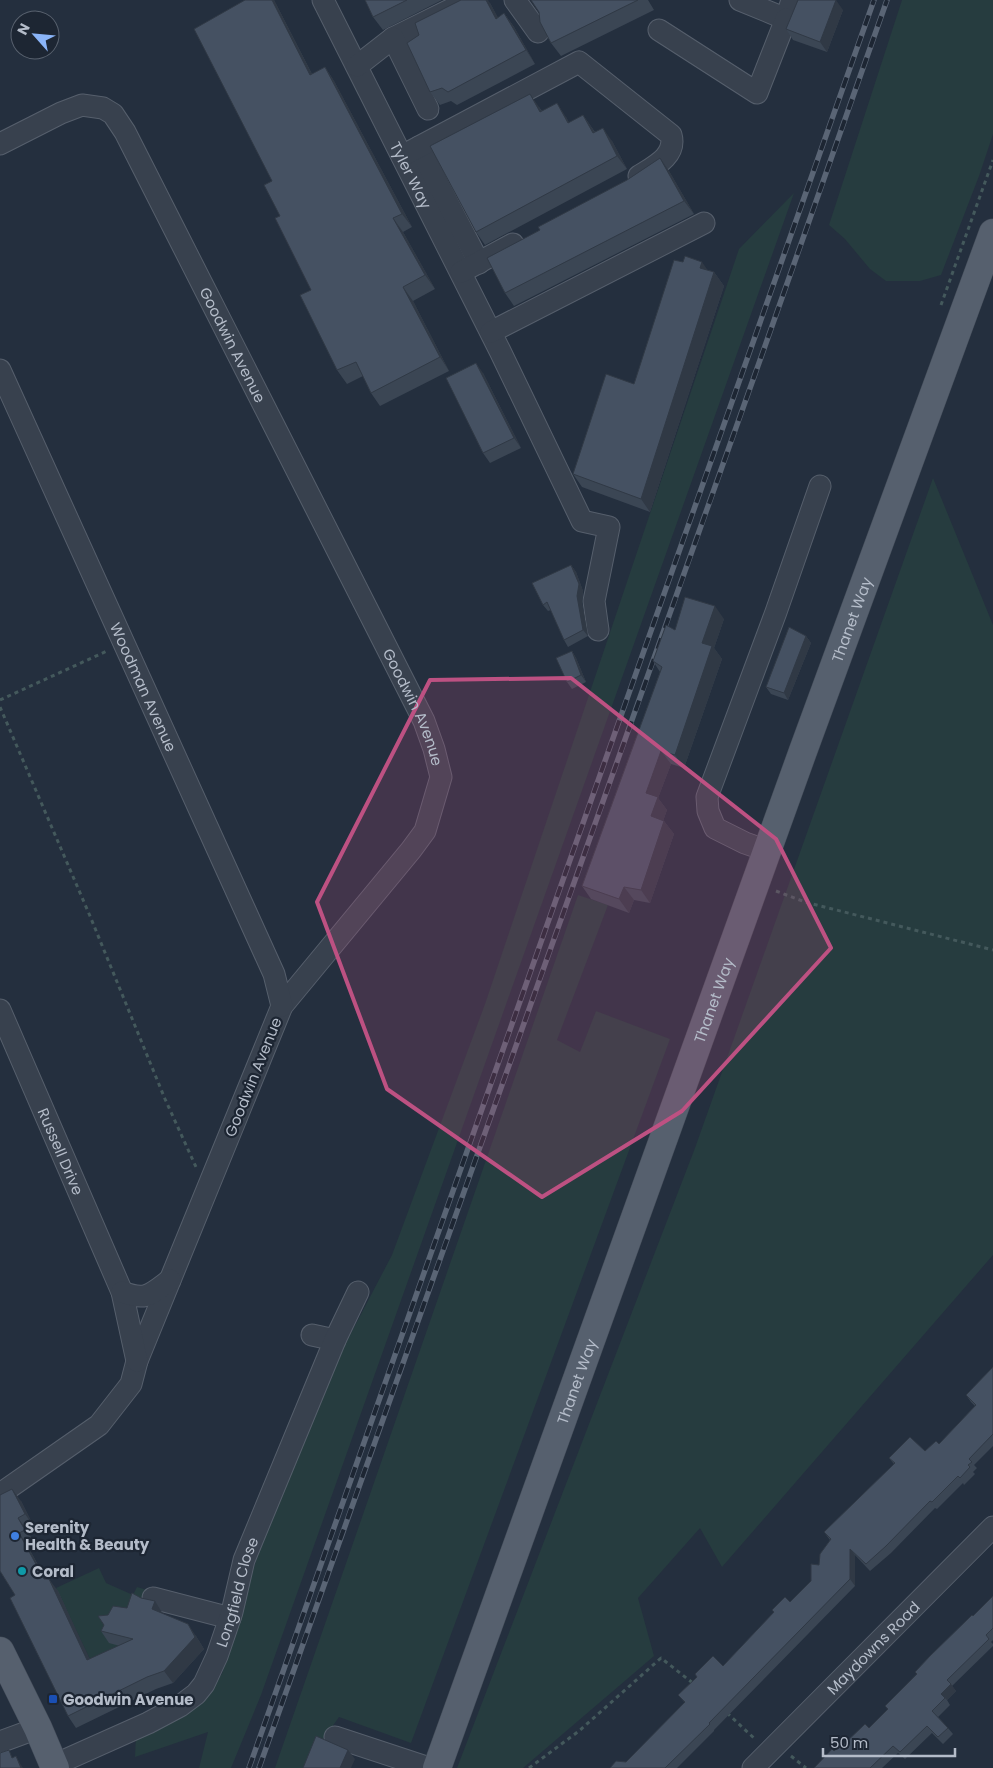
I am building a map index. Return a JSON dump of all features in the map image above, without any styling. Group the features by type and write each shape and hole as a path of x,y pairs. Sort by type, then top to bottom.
{"main road":[{"name":"Thanet Way","path":"437,1768 803,751 993,233"},
{"path":"0,1651 38,1728 54,1767"}],"street":[{"name":"Tyler Way","path":"323,0 357,66 411,151 470,267 496,342 582,521 609,527 594,601 598,630"},
{"path":"357,66 393,38 470,0"},
{"path":"516,0 538,32"},
{"path":"659,30 757,93 789,9 740,0"},
{"path":"393,38 428,109"},
{"path":"411,151 579,62 671,135 670,151 665,158 622,187"},
{"name":"Goodwin Avenue","path":"0,144 61,113 82,105 103,108 113,114 125,132 424,721 441,777 425,831 282,1006 137,1361 130,1384 99,1425 0,1494"},
{"path":"496,342 704,223"},
{"path":"470,267 530,236"},
{"name":"Woodman Avenue","path":"0,370 274,974 282,1006"},
{"path":"768,851 745,843 716,828 708,811 707,797 776,612 820,486"},
{"name":"Russell Drive","path":"0,1010 122,1292 137,1361"},
{"path":"122,1292 136,1297 148,1296 170,1280"},
{"name":"Longfield Close","path":"54,1767 180,1706 196,1694 204,1684 217,1656 230,1618 244,1560 335,1340 358,1292"},
{"path":"312,1335 335,1340"},
{"name":"Maydowns Road","path":"753,1768 993,1527"},
{"path":"153,1598 230,1618"},
{"path":"0,1742 38,1728"},
{"path":"334,1737 429,1768"}],"path":[{"path":"0,700 124,643"},
{"path":"0,707 90,916 165,1099 207,1190"},
{"path":"756,884 806,902 993,950"},
{"path":"529,1768 576,1733 661,1658 701,1690"},
{"path":"721,1707 759,1743 776,1745"}],"highlighted area":[{"path":"571,678 776,839 831,948 682,1111 542,1197 387,1089 317,902 430,680"}],"green space":[{"path":"902,0 993,0 993,134 941,275 920,281 886,281 870,269 845,239 829,225"},
{"path":"794,193 261,1695 231,1768 199,1768 208,1732 135,1757 136,1736 194,1703 222,1674 265,1531 337,1360 392,1255 485,1004 739,249"},
{"path":"933,478 993,625 993,1255 722,1567 700,1528 638,1598 654,1656 523,1768 457,1768 695,1148"},
{"path":"578,895 608,905 557,1040 580,1052 596,1011 670,1039 411,1743 339,1717 322,1741 311,1768 275,1768"},
{"path":"99,1568 106,1583 133,1595 137,1587 150,1591 126,1647 96,1672 56,1588"}],"building":[{"path":"245,0 272,0 310,75 325,67 402,214 393,218 425,275 403,287 440,357 371,393 356,362 337,370 300,295 311,290 275,218 280,216 264,185 272,181 194,29"},
{"path":"365,0 407,0 373,17"},
{"path":"461,0 486,0 496,19 504,13 526,50 448,92 442,88 430,92 407,43 419,35 415,23"},
{"path":"531,0 638,0 551,43 540,22 539,12"},
{"path":"798,0 836,0 820,42 786,29"},
{"path":"530,94 540,112 557,103 568,123 583,115 593,133 603,128 617,156 476,232 430,146"},
{"path":"660,158 684,201 505,293 487,258 540,230 538,227 627,180"},
{"path":"685,256 702,262 700,268 714,272 641,499 573,474 606,374 634,384 674,260 683,262"},
{"path":"476,363 514,438 483,453 446,378"},
{"path":"571,565 579,584 577,596 583,630 564,640 547,602 543,605 532,583"},
{"path":"685,597 715,606 702,643 712,646 675,755 661,751 646,793 658,797 651,816 664,821 641,890 624,887 619,899 582,886 662,667 653,661 666,625 675,630"},
{"path":"789,627 806,636 784,693 766,687"},
{"path":"572,651 581,675 567,682 556,658"},
{"path":"993,1367 993,1434 969,1459 972,1462 968,1465 970,1467 960,1478 958,1476 932,1502 930,1501 866,1564 850,1549 850,1579 665,1768 610,1768 616,1761 626,1762 685,1702 678,1695 697,1677 695,1674 713,1656 723,1666 774,1612 772,1610 785,1597 790,1602 811,1581 811,1564 819,1565 820,1554 831,1539 824,1532 895,1463 889,1458 910,1437 925,1451 936,1441 939,1444 976,1405 966,1395"},
{"path":"12,1489 25,1514 18,1518 25,1530 19,1533 44,1579 49,1579 87,1660 133,1639 101,1631 104,1625 98,1616 108,1615 113,1606 127,1608 132,1593 141,1598 155,1601 152,1609 188,1624 195,1637 164,1671 147,1677 68,1716 10,1598 15,1595 0,1571 0,1495"},
{"path":"993,1596 993,1628 986,1635 989,1639 947,1680 951,1684 941,1694 945,1698 932,1711 948,1728 938,1737 927,1726 900,1752 893,1746 870,1768 814,1768 832,1749 834,1751 843,1745 865,1724 869,1728 888,1709 885,1706 917,1674 915,1672 930,1656"},
{"path":"316,1736 348,1750 340,1768 303,1768"},
{"path":"9,1750 12,1758 16,1756 21,1768 0,1768 0,1753"}],"railway":[{"path":"249,1768 874,0"},
{"path":"259,1768 887,0"}],"place":[{"name":"Serenity Health & Beauty","path":"15,1536"},
{"name":"Coral","path":"22,1571"},
{"name":"Goodwin Avenue","path":"53,1699"}]}
